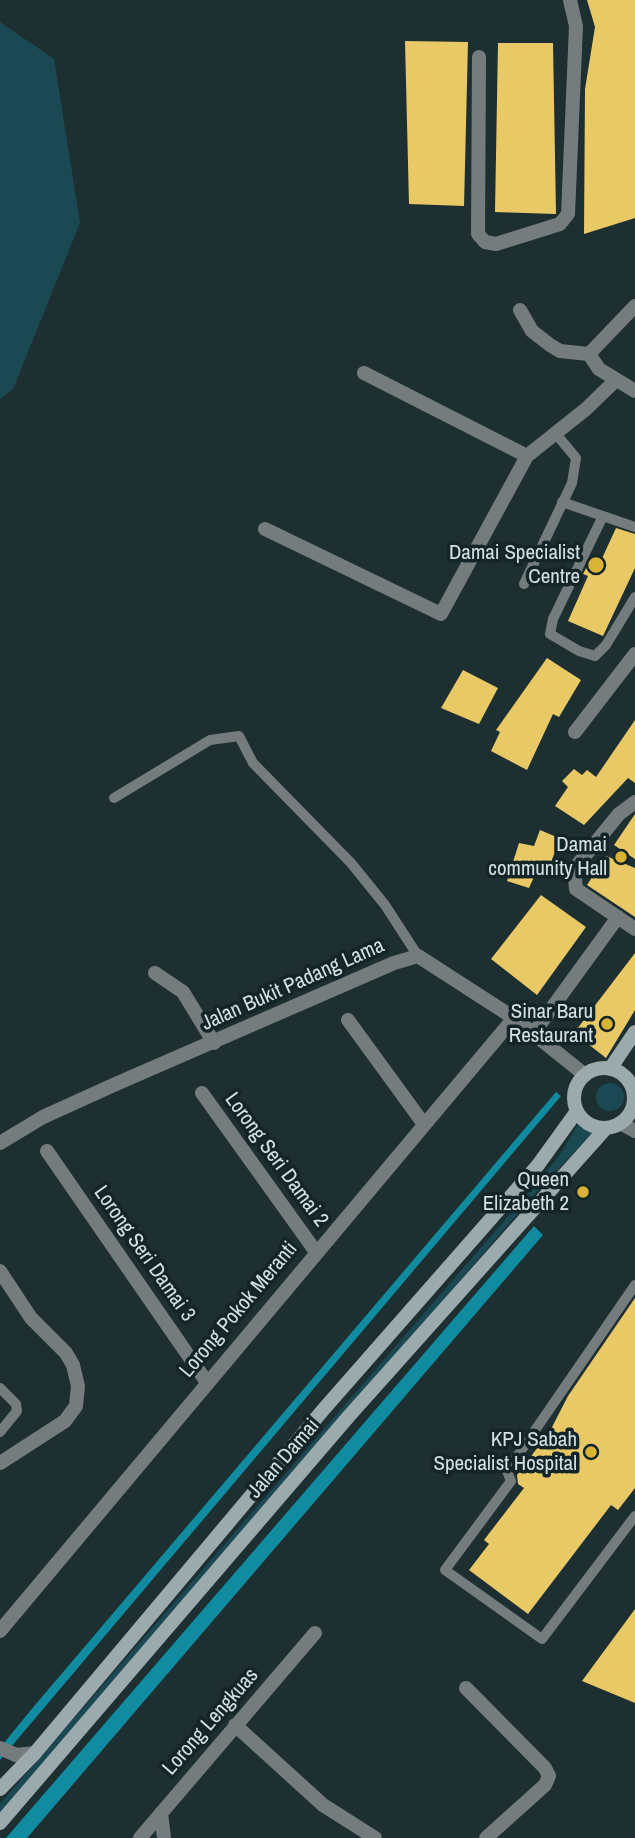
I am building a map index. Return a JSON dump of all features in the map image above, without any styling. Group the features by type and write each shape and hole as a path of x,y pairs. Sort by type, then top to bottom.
{"main road":[{"path":"610,1069 635,1032"},
{"path":"610,1069 624,1076 634,1093 632,1108 613,1125 589,1124 577,1111 575,1091 585,1074 593,1070 610,1069"},
{"name":"Jalan Damai","path":"0,1785 35,1753 323,1410 538,1165 577,1111"},
{"name":"Jalan Damai","path":"0,1823 349,1416 613,1125"}],"street":[{"path":"479,57 478,234 485,242 496,244 561,224 568,214 576,26 570,0"},
{"path":"589,354 635,306"},
{"path":"520,310 532,331 550,345 560,351 589,354 600,369 635,391"},
{"path":"364,373 527,456"},
{"path":"265,529 441,614 527,456 556,434 616,380"},
{"path":"575,732 635,654"},
{"path":"635,802 619,814 574,869 576,890 635,929"},
{"path":"533,1034 618,917"},
{"name":"Jalan Bukit Padang Lama","path":"2,1137 93,1094 394,963 418,956 514,1018 585,1074"},
{"path":"155,973 183,992 214,1043"},
{"name":"Lorong Pokok Meranti","path":"0,1631 206,1381 514,1018"},
{"path":"348,1020 423,1123"},
{"name":"Lorong Seri Damai 2","path":"202,1093 316,1252"},
{"path":"613,1125 635,1131"},
{"name":"Lorong Seri Damai 3","path":"47,1151 206,1381"},
{"path":"0,1271 32,1318 66,1353 73,1365 78,1386 76,1406 65,1421 0,1464"},
{"name":"Lorong Lengkuas","path":"140,1838 315,1633"},
{"path":"466,1688 545,1768 549,1776 545,1785 486,1838"},
{"path":"235,1726 323,1805 375,1838"},
{"path":"0,1748 16,1755 35,1753"},
{"path":"161,1813 164,1838"}],"lane":[{"path":"524,584 572,483 576,458 556,434"},
{"path":"562,502 635,527"},
{"path":"603,516 553,619 550,634 579,651 595,656 606,645 635,597"},
{"path":"114,798 209,740 239,736 253,763 385,905 418,956"},
{"path":"635,1284 508,1471 511,1481 445,1570 542,1639 635,1516"},
{"path":"0,1388 16,1404 17,1411 0,1432"}],"shaded area":[{"path":"0,22 54,59 80,223 13,389 0,399"},
{"path":"610,1083 620,1087 624,1097 620,1107 610,1111 600,1107 596,1097 600,1087"},
{"path":"580,1121 592,1133 533,1196 0,1813 0,1804 529,1192 559,1156"}],"water":[{"path":"556,1092 561,1096 0,1760 0,1748 30,1711"},
{"path":"534,1226 543,1235 27,1838 6,1838"}],"building":[{"path":"587,0 635,0 635,218 584,234 585,89 595,27"},
{"path":"405,41 468,42 464,206 409,204"},
{"path":"498,43 553,43 556,214 495,212"},
{"path":"616,528 635,534 635,568 603,636 568,621 588,576 583,574 589,563 598,567"},
{"path":"547,658 581,680 559,717 553,714 527,770 491,751 500,732 496,730"},
{"path":"463,670 498,688 479,724 441,708"},
{"path":"635,720 635,783 628,778 584,825 555,806 568,787 562,781 574,769 582,775 587,770 596,777"},
{"path":"635,814 635,859 614,845"},
{"path":"540,830 559,838 549,870 538,868 529,888 507,881 519,843 534,846"},
{"name":"Damai community Hall","path":"606,856 635,868 635,917 587,885"},
{"path":"541,895 586,927 537,995 491,959"},
{"path":"635,953 635,1010 606,1058 574,1033"},
{"name":"KPJ Sabah Specialist Hospital","path":"635,1298 635,1488 618,1510 611,1505 528,1614 469,1570 489,1544 484,1540 524,1488 518,1484 517,1475 550,1431 568,1396"},
{"path":"635,1609 635,1703 582,1681"}],"place":[{"name":"Damai Specialist Centre","path":"596,565"},
{"name":"Damai community Hall","path":"621,857"},
{"name":"Sinar Baru Restaurant","path":"607,1024"},
{"name":"Queen Elizabeth 2","path":"583,1192"},
{"name":"KPJ Sabah Specialist Hospital","path":"591,1452"}]}
